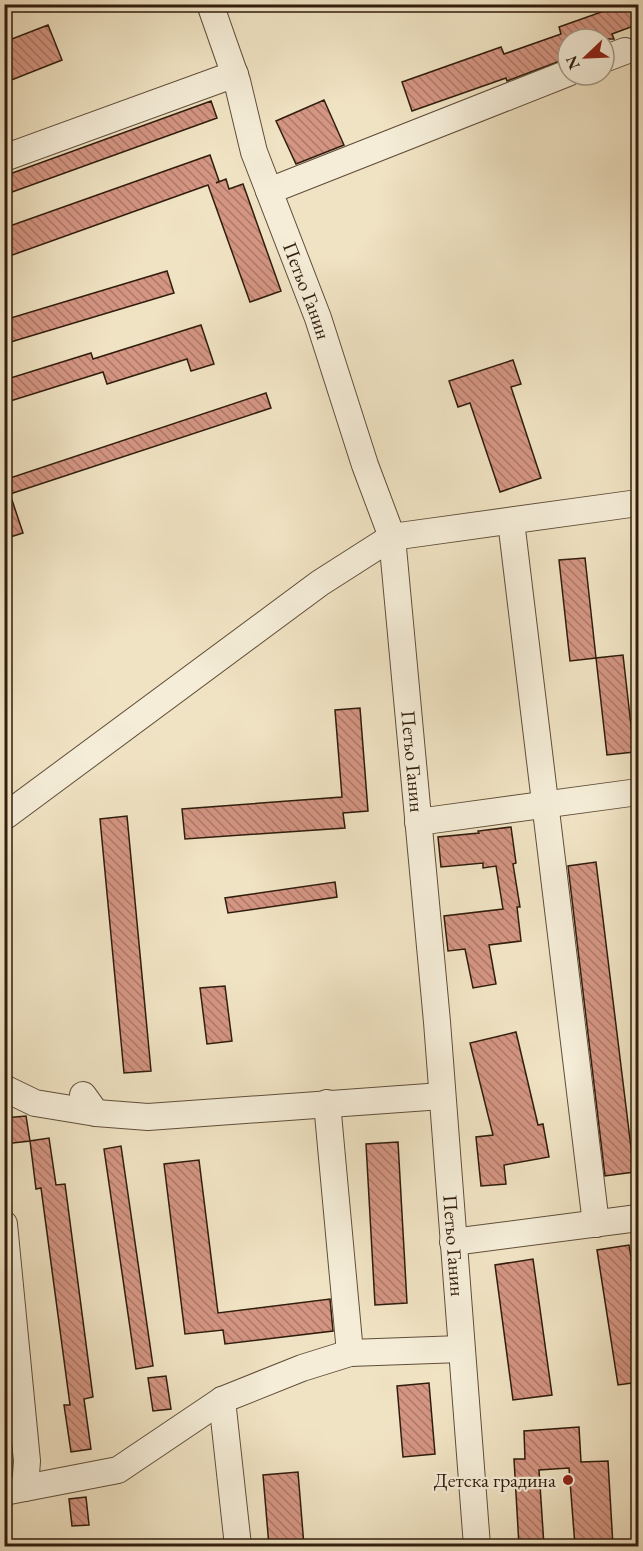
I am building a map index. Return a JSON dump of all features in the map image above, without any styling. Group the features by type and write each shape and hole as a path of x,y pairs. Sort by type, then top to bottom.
{"street":[{"name":"Петьо Ганин","path":"210,4 235,74 254,152 318,318 365,465 392,537 436,1010 477,1546"},
{"path":"4,158 235,74"},
{"path":"269,191 556,78"},
{"path":"4,817 320,583 392,537 639,503"},
{"path":"511,521 596,1224"},
{"path":"418,822 639,792"},
{"path":"4,1088 35,1103 89,1104 148,1117 442,1096"},
{"path":"327,1103 350,1353"},
{"path":"453,1242 639,1218"},
{"path":"4,1224 27,1461 15,1490"},
{"path":"15,1490 117,1470 222,1400 302,1368 350,1353 461,1349"},
{"path":"222,1400 238,1546"}],"building":[{"path":"606,4 639,4 639,24 616,33 616,27 559,27 607,10"},
{"path":"48,25 62,60 4,83 4,42"},
{"path":"556,36 556,63 507,81 506,78 412,111 402,82 501,47 504,54"},
{"path":"324,100 344,145 296,164 276,121"},
{"path":"211,101 217,118 4,195 4,176"},
{"path":"210,155 219,181 216,183 226,179 229,189 243,184 281,291 250,302 208,185 4,258 4,228"},
{"path":"167,271 174,293 4,344 4,320"},
{"path":"201,325 214,364 191,371 187,359 107,384 103,372 4,403 4,380 91,353 93,359"},
{"path":"513,360 521,384 511,387 541,478 500,492 470,403 458,407 449,381"},
{"path":"266,393 271,408 10,494 23,533 4,539 4,480"},
{"path":"585,558 596,658 570,661 559,560"},
{"path":"623,655 634,752 607,755 596,658"},
{"path":"360,708 368,811 343,813 345,828 185,839 182,809 342,797 335,710"},
{"path":"127,816 151,1071 124,1073 100,819"},
{"path":"511,827 516,863 513,864 520,907 517,907 521,941 489,945 496,984 473,988 465,949 448,951 444,916 503,909 496,866 483,868 483,863 441,867 438,837"},
{"path":"596,862 634,1172 605,1176 568,866"},
{"path":"335,882 337,897 228,913 225,898"},
{"path":"225,986 232,1041 207,1044 200,988"},
{"path":"516,1032 538,1125 543,1124 549,1157 504,1165 506,1184 481,1186 476,1137 493,1135 470,1043"},
{"path":"26,1116 30,1141 4,1144 4,1118"},
{"path":"49,1138 56,1185 65,1184 93,1397 84,1399 91,1449 71,1452 64,1405 70,1405 41,1188 36,1189 30,1141"},
{"path":"398,1142 407,1303 375,1305 366,1144"},
{"path":"121,1146 153,1366 136,1369 104,1149"},
{"path":"199,1160 218,1313 330,1299 333,1331 225,1344 223,1330 185,1334 164,1164"},
{"path":"629,1245 639,1306 639,1382 618,1385 597,1250"},
{"path":"533,1259 552,1395 513,1400 495,1265"},
{"path":"166,1376 171,1409 153,1411 148,1378"},
{"path":"429,1383 435,1454 403,1457 397,1386"},
{"path":"579,1427 581,1462 608,1461 613,1546 575,1546 569,1468 539,1470 544,1546 519,1546 514,1459 525,1459 524,1431"},
{"path":"298,1472 304,1546 269,1546 263,1475"},
{"path":"86,1497 89,1525 72,1526 69,1499"}],"place":[{"name":"Детска градина","path":"568,1480"}]}
